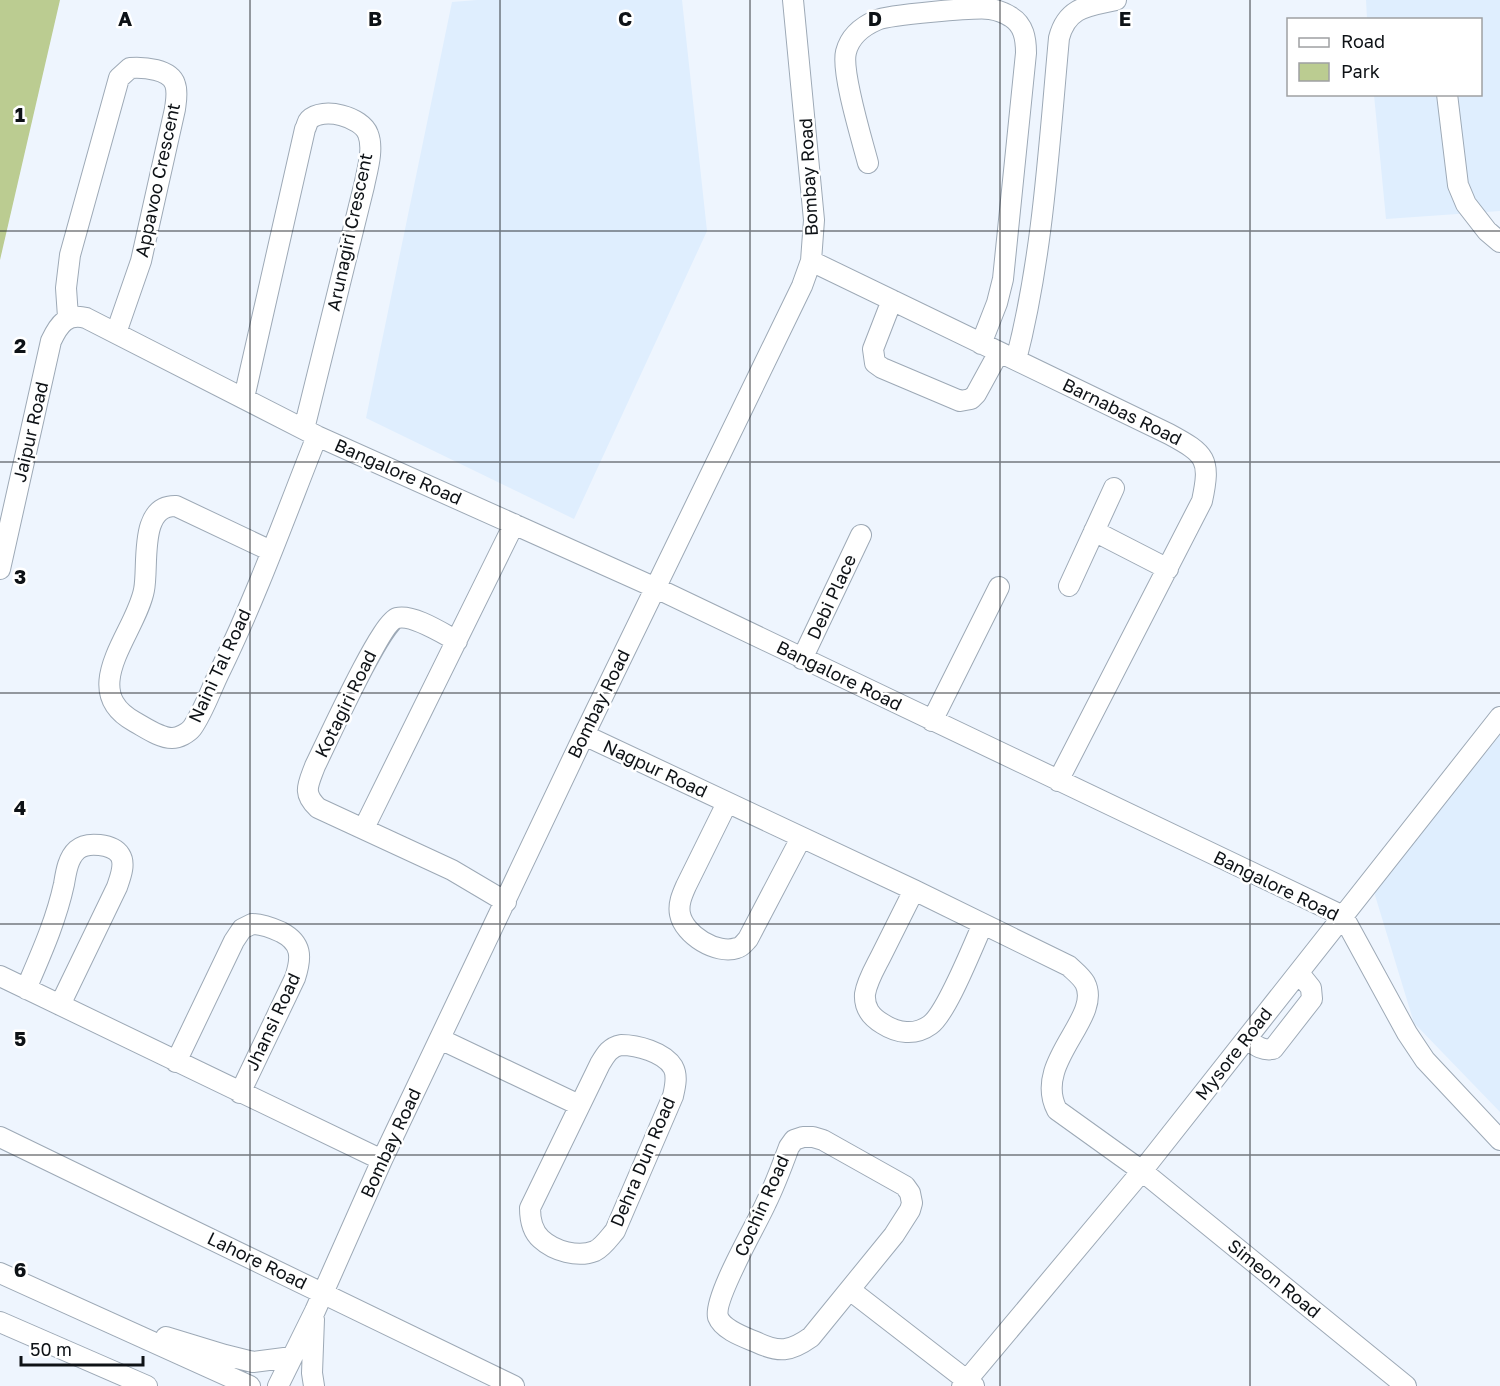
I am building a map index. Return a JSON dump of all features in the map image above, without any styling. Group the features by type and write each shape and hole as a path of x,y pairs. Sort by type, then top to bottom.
{"street":[{"name":"Bombay Road","path":"278,1386 315,1311 382,1160 754,380 802,285 811,261 814,220 793,0"},
{"path":"892,300 873,349 875,363 960,401 971,399 1029,302 1059,38 1064,23 1069,16 1092,5 1116,0"},
{"path":"868,163 846,72 846,52 852,37 862,28 879,19 980,8 1000,11 1018,22 1026,41 1026,53 1003,279 997,303 999,352"},
{"name":"Appavoo Crescent","path":"77,318 66,288 70,255 119,78 130,68 150,69 171,77 175,83 176,109 141,261 116,333"},
{"path":"1447,96 1458,185 1466,204 1487,231 1500,242"},
{"name":"Arunagiri Crescent","path":"244,398 305,129 310,120 319,115 342,115 354,120 368,132 369,155 311,432"},
{"name":"Barnabas Road","path":"811,261 1169,434 1194,447 1202,457 1207,479 1202,501 1058,781"},
{"name":"Bangalore Road","path":"77,318 116,333 311,432 656,588 1343,916 1407,1033 1425,1060 1500,1140"},
{"name":"Jaipur Road","path":"0,569 51,341 61,323 77,318"},
{"name":"Naini Tal Road","path":"271,551 176,506 165,508 154,516 149,533 143,597 112,669 109,692 118,710 128,718 161,735 172,738 179,737 191,729 230,650 271,551 311,432"},
{"path":"1069,586 1114,488"},
{"path":"364,828 514,524"},
{"path":"1094,531 1168,569"},
{"name":"Debi Place","path":"802,659 861,535"},
{"path":"932,721 999,587"},
{"name":"Kotagiri Road","path":"457,640 407,617 392,620 372,650 315,766 307,794 310,801 318,808 452,870 506,902"},
{"name":"Mysore Road","path":"967,1384 1142,1171 1500,717"},
{"name":"Nagpur Road","path":"584,735 914,890 1069,966 1085,983 1088,1002 1055,1068 1050,1090 1052,1100 1057,1110 1065,1118 1142,1171"},
{"name":"Nagpur Road","path":"727,803 686,886 679,912 688,930 712,946 736,948 748,939 801,838"},
{"path":"26,989 54,921 70,859 81,847 90,845 110,848 120,856 122,873 60,1005"},
{"path":"914,890 874,970 865,994 868,1011 884,1025 900,1032 910,1032 919,1031 931,1024 944,1009 983,924"},
{"name":"Jhansi Road","path":"176,1062 234,941 242,929 252,924 276,930 291,938 296,945 300,964 240,1093"},
{"path":"1246,1039 1266,1050 1273,1049 1312,999 1311,988 1299,973"},
{"name":"Jhansi Road","path":"0,976 382,1160"},
{"path":"440,1040 579,1105"},
{"name":"Dehra Dun Road","path":"614,1046 638,1046 665,1059 672,1066 675,1083 673,1096 615,1231 596,1251 585,1254 567,1252 540,1239 530,1220 533,1199 579,1105 607,1052 614,1046"},
{"name":"Lahore Road","path":"0,1137 514,1386"},
{"name":"Cochin Road","path":"813,1137 823,1140 905,1185 910,1193 912,1203 910,1210 894,1235 850,1290 811,1337 789,1349 779,1350 766,1347 740,1335 722,1323 718,1316 718,1306 723,1290 767,1202 794,1140 813,1137"},
{"name":"Simeon Road","path":"1142,1171 1406,1386"},
{"path":"0,1273 250,1386"},
{"path":"850,1290 967,1384"},
{"path":"314,1386 312,1372 315,1311"},
{"path":"3,1326 147,1386"},
{"path":"131,1332 164,1336 253,1362 291,1357"}],"shaded area":[{"path":"682,0 707,231 574,519 366,418 452,2"},
{"path":"1366,0 1500,0 1500,211 1386,219 1374,96 1482,96 1482,18 1367,18"},
{"path":"1500,735 1500,1112 1414,1023 1374,892"}],"green space":[{"path":"0,0 60,0 0,260"}]}
